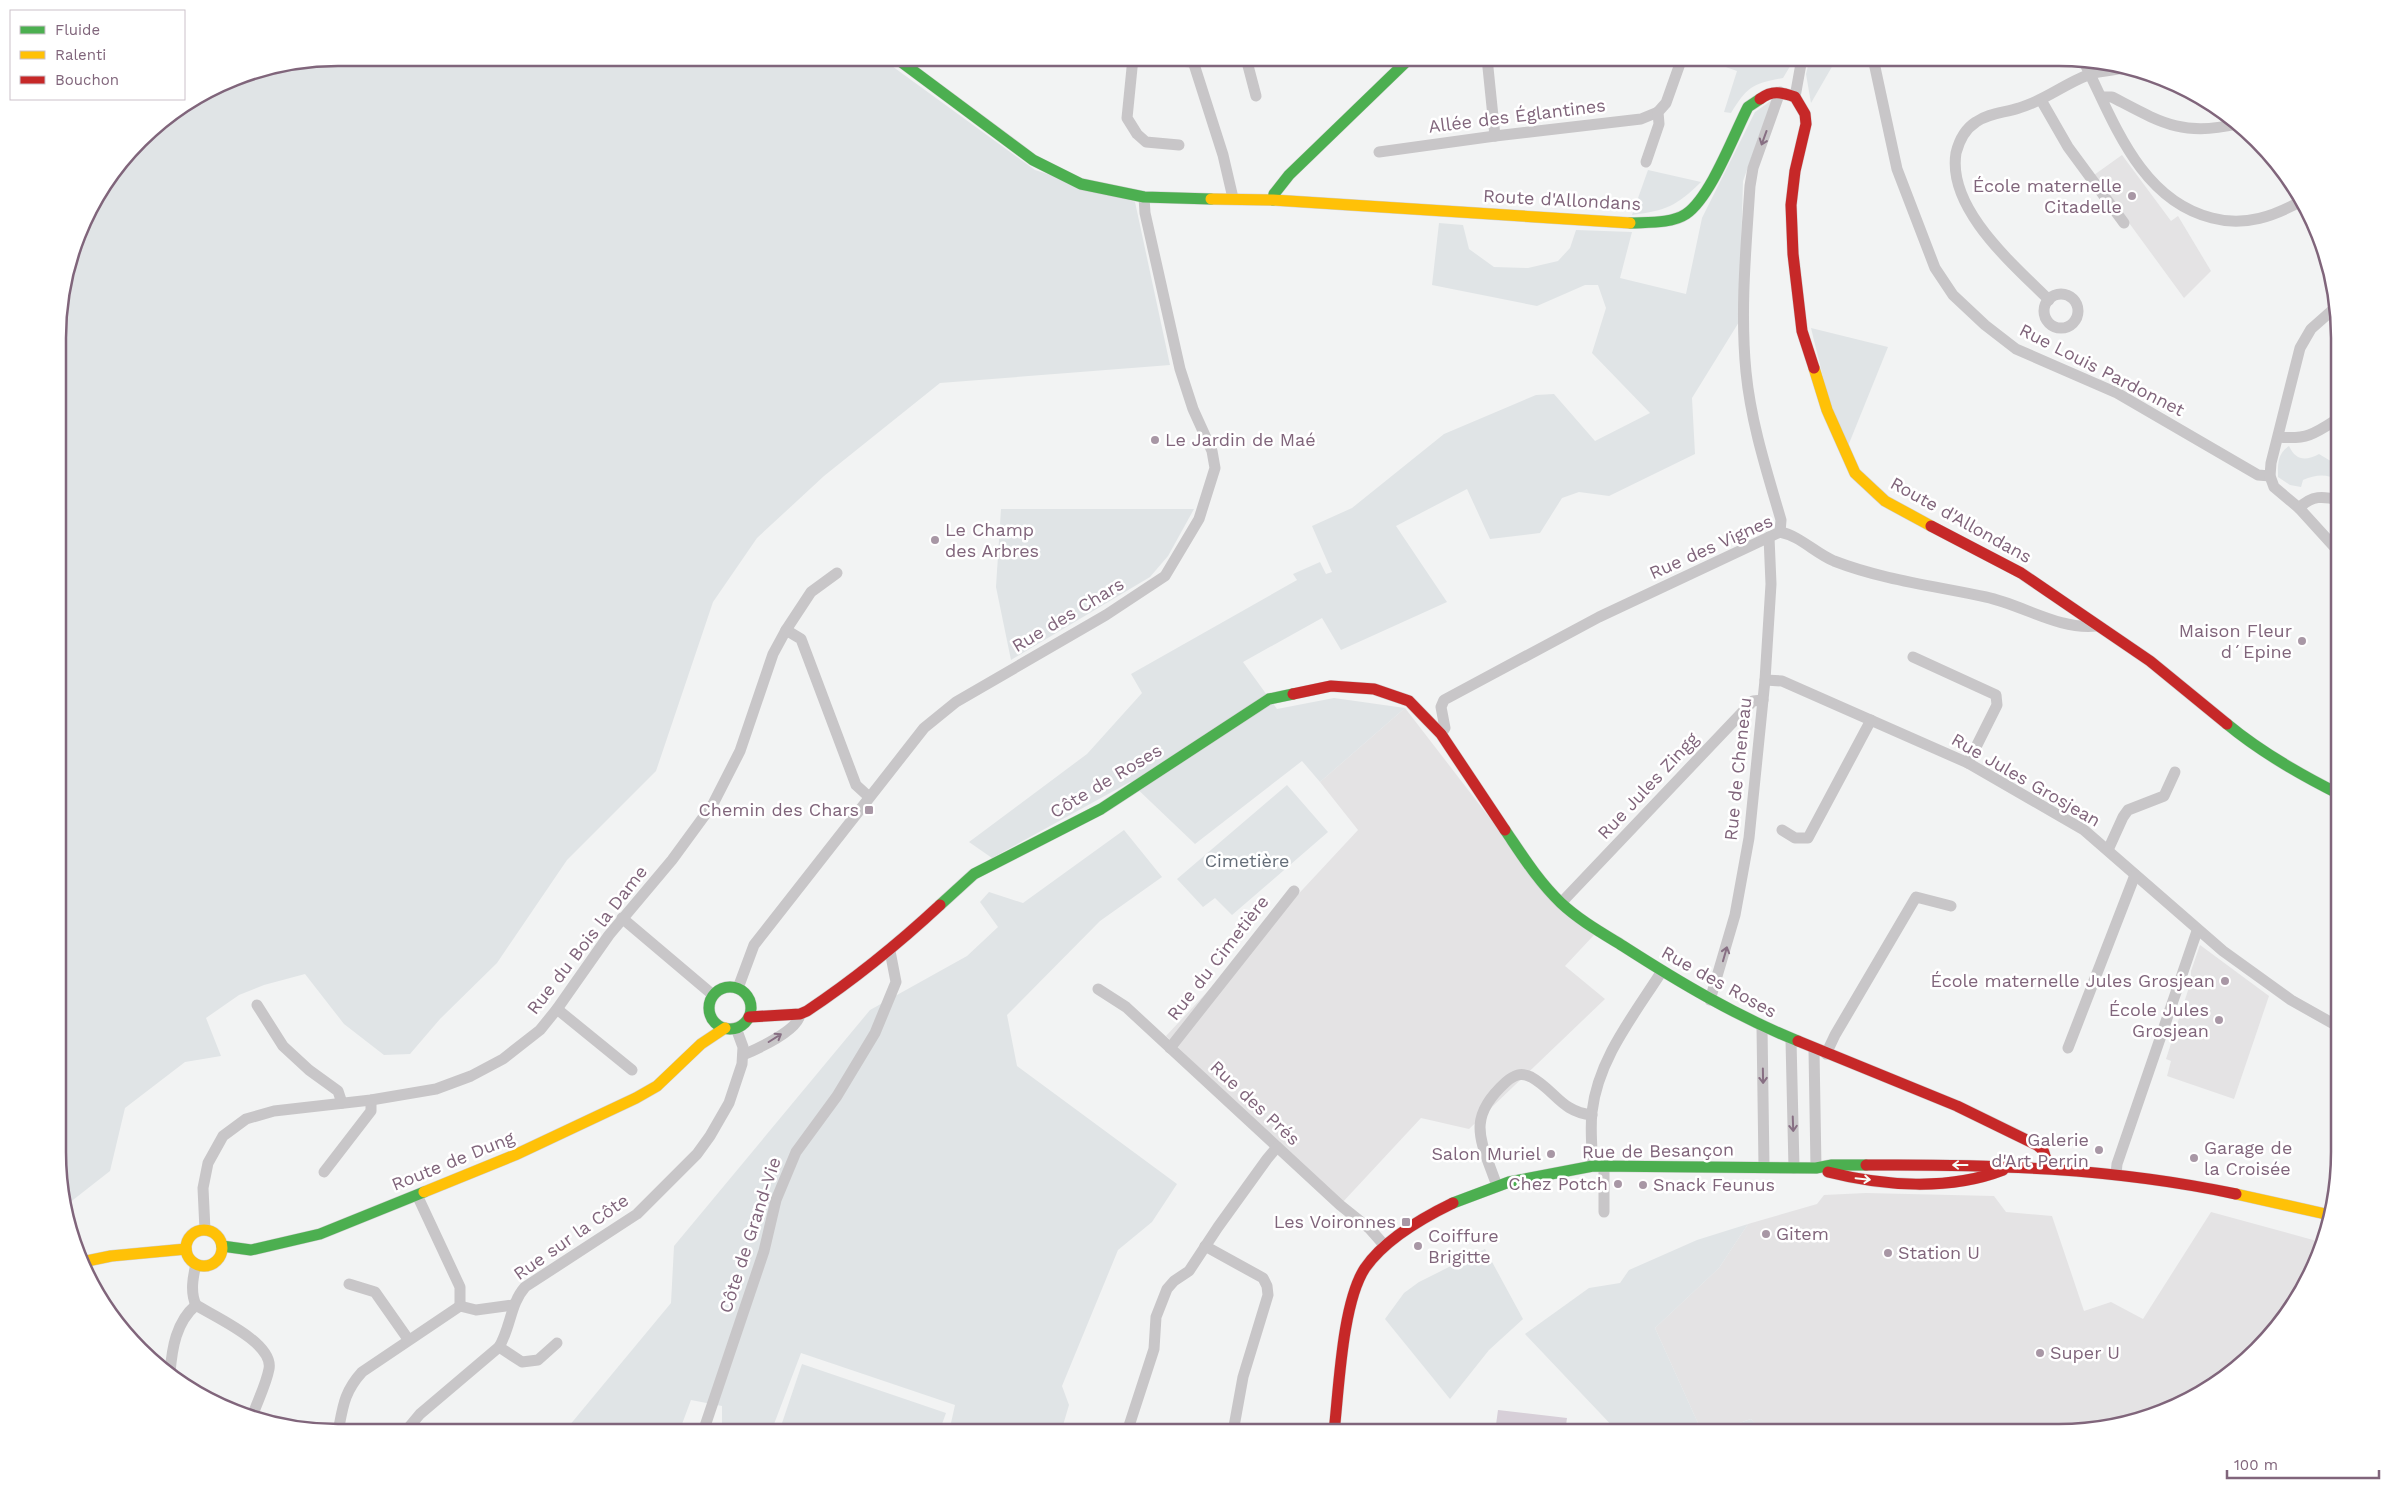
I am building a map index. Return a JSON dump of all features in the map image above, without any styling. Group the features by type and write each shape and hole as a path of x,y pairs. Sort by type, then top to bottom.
{"main road":[{"name":"Route d'Allondans","path":"907,66 1033,160 1081,184 1144,197 1273,200 1622,223 1658,222 1686,214 1705,194 1748,107 1768,93 1780,92"},
{"path":"1273,200 1274,194 1289,175 1402,66"},
{"path":"1780,92 1794,97"},
{"name":"Route d'Allondans","path":"1794,97 1805,114 1806,124 1795,171 1791,205 1793,254 1802,331 1827,410 1855,473 1885,501 2021,573 2096,626 2150,661 2255,747 2290,769 2331,790"},
{"name":"Côte de Roses","path":"749,1017 800,1014 812,1007 848,984 890,951 974,874 1101,809 1269,699 1331,686 1374,689 1408,701 1441,734"},
{"name":"Rue des Roses","path":"1441,734 1533,872 1561,903 1583,920 1710,1000 1762,1027 1814,1050 1957,1106 2036,1145 2043,1150 2049,1168"},
{"path":"728,986 738,988 749,999 751,1008 749,1017 731,1028 717,1025 711,1018 709,1010 713,995 720,989 728,986"},
{"name":"Côte de Roses","path":"749,999 791,1009 812,1007"},
{"name":"Route de Dung","path":"679,1063 702,1028 709,1010"},
{"name":"Route de Dung","path":"222,1246 251,1250 320,1234 515,1155 636,1098 657,1086 701,1044 731,1028"},
{"name":"Rue de Besançon","path":"1335,1424 1344,1339 1354,1290 1366,1267 1385,1246 1414,1225 1443,1208 1497,1186 1598,1167 1816,1168 1832,1166 1999,1165 2116,1174 2194,1187 2324,1214"},
{"name":"Rue de Besançon","path":"1816,1168 1860,1180 1939,1182 1972,1179 1999,1172 2008,1167"},
{"path":"205,1230 216,1235 222,1246 221,1254 217,1261 203,1266 196,1264 189,1258 186,1249 191,1236 205,1230"},
{"path":"89,1261 111,1256 186,1249"}],"street":[{"path":"1131,66 1127,118 1137,134 1146,142 1179,145"},
{"path":"1195,66 1223,155 1233,198"},
{"path":"1248,66 1256,96"},
{"path":"1488,66 1495,136"},
{"path":"1646,162 1659,124 1658,112 1666,102 1679,66"},
{"path":"1794,97 1800,66"},
{"name":"Rue Louis Pardonnet","path":"1875,66 1897,169 1932,260 1953,296 1985,325 2016,349 2117,393 2258,475 2270,476"},
{"path":"2087,68 2130,154 2155,187 2172,202 2193,214 2220,220 2242,222 2264,218 2295,204"},
{"path":"2049,300 1984,231 1966,204 1958,183 1955,160 1958,146 1964,133 1974,123 1989,115 2019,108 2041,100 2090,74 2108,71"},
{"path":"1780,92 1753,168 1749,200 1743,331 1746,374 1758,439 1781,520 1780,532"},
{"path":"2102,97 2112,97 2171,126 2195,130 2229,126"},
{"path":"2041,100 2068,147 2124,223"},
{"name":"Allée des Églantines","path":"1379,152 1641,119 1658,112"},
{"name":"Rue des Chars","path":"738,988 754,945 868,796 924,728 956,702 1106,615 1165,576 1199,519 1214,468 1212,451 1193,409 1180,369 1145,213 1144,197"},
{"path":"2329,313 2310,329 2300,348 2270,476 2274,487 2299,508 2331,543"},
{"path":"2278,437 2298,439 2316,433 2331,423"},
{"path":"2299,508 2308,500 2323,496 2331,498"},
{"name":"Rue des Vignes","path":"1441,734 1445,728 1441,707 1444,700 1599,616 1780,532 1791,534 1818,553 1843,564 1907,583 1988,597 2080,628 2096,626"},
{"name":"Rue de Cheneau","path":"1710,1000 1735,915 1749,838 1765,680 1770,584 1769,537"},
{"name":"Rue du Bois la Dame","path":"205,1230 203,1188 208,1163 223,1136 246,1119 274,1111 371,1100 436,1089 471,1076 503,1059 540,1030 558,1009 622,918 672,860 713,804 740,751 773,654 811,592 837,573"},
{"path":"786,630 801,638 856,785 868,796"},
{"path":"1913,657 1996,695 1996,705 1968,763"},
{"name":"Rue Jules Grosjean","path":"1765,680 1782,682 1968,763 2084,830 2197,930 2253,975 2291,1000 2331,1022"},
{"name":"Rue Jules Zingg","path":"1561,903 1752,701 1763,700"},
{"path":"1782,830 1795,838 1808,838 1871,720"},
{"path":"2108,850 2128,810 2164,796 2175,772"},
{"path":"2068,1048 2135,875"},
{"name":"Rue du Cimetière","path":"1170,1048 1294,891"},
{"path":"1826,1054 1835,1035 1916,897 1951,906"},
{"path":"622,918 713,995"},
{"path":"2116,1174 2117,1164 2197,930"},
{"name":"Côte de Grand-Vie","path":"706,1424 764,1251 776,1200 796,1152 837,1096 875,1032 896,982 890,951"},
{"path":"1604,1212 1592,1114 1597,1088 1609,1057 1662,971"},
{"name":"Rue des Prés","path":"1098,989 1126,1007 1340,1205 1370,1229 1385,1246"},
{"path":"257,1005 283,1046 309,1070 338,1091 342,1103"},
{"path":"558,1009 632,1070"},
{"path":"743,1055 798,1023 800,1014"},
{"path":"1762,1027 1764,1167"},
{"name":"Rue sur la Côte","path":"412,1424 420,1414 500,1347 507,1335 513,1305 517,1296 525,1287 637,1214 697,1154 729,1103 742,1064 743,1047 731,1028"},
{"path":"1791,1040 1794,1168"},
{"path":"1814,1050 1816,1168"},
{"path":"1497,1186 1479,1132 1481,1116 1494,1094 1513,1076 1522,1074 1530,1076 1574,1112 1592,1114"},
{"path":"324,1172 371,1111 371,1100"},
{"path":"1130,1424 1154,1349 1154,1327 1167,1289 1174,1281 1189,1271 1277,1147"},
{"path":"417,1195 460,1287 460,1306"},
{"path":"1205,1246 1263,1278 1267,1286 1268,1295 1243,1377 1234,1424"},
{"path":"196,1264 193,1284 193,1299 196,1305 257,1342 267,1355 269,1368 254,1410"},
{"path":"349,1284 375,1292 408,1339"},
{"path":"171,1367 179,1326 186,1313 196,1305"},
{"path":"340,1424 345,1397 350,1386 362,1372 408,1339 460,1306 476,1310 513,1305"},
{"path":"500,1347 522,1362 538,1360 557,1343"}],"shaded area":[{"path":"2122,155 2171,221 2178,216 2211,271 2184,298 2094,175"},
{"path":"1405,708 1560,909 1594,935 1565,966 1605,999 1469,1129 1421,1118 1341,1204 1166,1036 1358,830 1320,782"},
{"name":"École Jules Grosjean","path":"2200,945 2269,996 2234,1099 2167,1076 2171,1061 2166,1059 2191,981 2191,971"},
{"path":"1866,1193 1994,1196 2006,1212 2052,1216 2084,1311 2111,1302 2143,1319 2211,1212 2316,1241 2303,1272 2285,1303 2275,1318 2251,1344 2225,1368 2210,1378 2179,1396 2147,1409 2112,1419 2059,1424 1755,1424 1751,1419 1736,1424 1698,1424 1655,1328 1719,1268 1748,1224 1817,1204 1824,1195"},
{"path":"1498,1410 1567,1418 1566,1424 1496,1424"}],"green space":[{"path":"892,66 1035,170 1135,202 1170,365 940,383 824,476 757,538 713,602 656,771 567,860 497,963 440,1019 410,1054 384,1055 344,1024 305,974 264,985 239,995 206,1018 221,1056 185,1062 125,1108 110,1171 71,1202 66,1152 66,338 71,285 87,234 103,202 122,172 146,146 172,122 218,94 250,81 285,71 320,67"},
{"path":"1723,66 1790,66 1783,78 1757,85 1742,97 1731,113 1724,112 1737,71"},
{"path":"1808,66 1832,66 1811,103 1806,74"},
{"path":"1772,100 1743,181 1739,322 1692,398 1695,454 1609,496 1579,492 1562,498 1540,533 1490,539 1467,489 1396,526 1447,602 1341,650 1322,618 1243,662 1277,709 1334,698 1405,708 1320,782 1302,761 1195,844 1130,782 992,858 969,842 1087,754 1142,693 1131,674 1297,580 1293,574 1320,562 1326,574 1332,572 1312,526 1352,508 1444,434 1536,395 1554,394 1595,441 1650,413 1592,353 1606,308 1598,285 1585,285 1537,306 1432,285 1439,223 1463,225 1469,249 1494,267 1528,268 1558,261 1570,248 1576,230 1632,232 1620,278 1686,294 1702,218 1755,112"},
{"path":"1648,170 1701,182 1670,206 1632,215"},
{"path":"1811,328 1888,347 1848,446 1828,397"},
{"path":"2289,446 2298,457 2310,458 2319,454 2331,461 2331,477 2317,476 2303,480 2301,487 2290,485 2278,477 2280,456"},
{"path":"1001,509 1194,509 1168,556 1150,577 1011,660 996,587"},
{"name":"Cimetière","path":"1287,785 1328,832 1232,915 1215,898 1203,907 1177,879"},
{"path":"1124,830 1162,877 1100,921 1007,1015 1017,1066 1177,1184 1152,1222 1118,1250 1062,1386 1069,1405 1063,1424 951,1424 955,1405 801,1353 774,1424 722,1424 722,1406 691,1400 682,1424 571,1424 671,1303 674,1246 870,1010 967,956 998,927 980,902 989,892 1023,903"},
{"path":"1748,1224 1719,1268 1655,1328 1698,1424 1610,1424 1525,1334 1589,1288 1620,1283 1629,1270 1697,1240"},
{"path":"1485,1249 1523,1319 1489,1350 1450,1399 1385,1319 1404,1293 1419,1282"},
{"path":"802,1364 946,1413 942,1424 782,1424"},
{"path":"1751,1419 1755,1424 1736,1424"}],"traffic: fast":[{"path":"907,66 1033,160 1081,184 1144,197 1211,199"},
{"path":"1273,200 1274,194 1289,175 1402,66"},
{"path":"1630,223 1659,222 1673,219 1686,214 1695,206 1713,180 1748,107 1760,99"},
{"path":"940,905 974,874 1101,809 1269,699 1293,694"},
{"path":"2227,724 2281,762 2331,790"},
{"path":"1505,830 1545,886 1561,903 1583,921 1708,998 1752,1021 1798,1041"},
{"path":"726,987 734,987 745,993 751,1008 745,1023 734,1029 726,1029 715,1023 709,1012 709,1004 715,993 726,987"},
{"path":"1453,1203 1509,1182 1593,1166 1816,1168 1832,1165 1866,1165"},
{"path":"222,1246 251,1250 320,1234 424,1192"}],"traffic: slow":[{"path":"1211,199 1273,200 1630,223"},
{"path":"1814,368 1827,410 1855,473 1885,501 1931,526"},
{"path":"424,1192 515,1155 636,1098 657,1086 701,1044 725,1028"},
{"path":"2236,1194 2324,1214"},
{"path":"204,1230 217,1235 222,1248 217,1261 204,1266 191,1261 186,1248 191,1235 204,1230"},
{"path":"89,1261 111,1256 186,1249"}],"traffic: jam":[{"path":"1760,99 1773,93 1790,95 1795,97 1805,114 1806,124 1795,171 1791,205 1793,254 1802,331 1814,368"},
{"path":"1931,526 2021,573 2150,661 2227,724"},
{"path":"1293,694 1331,686 1374,689 1409,701 1441,734 1505,830"},
{"path":"749,1017 800,1014 807,1011 876,961 940,905"},
{"path":"1798,1041 1957,1106 2037,1145 2043,1150 2049,1168"},
{"path":"1866,1165 1959,1165 2052,1169 2144,1178 2236,1194"},
{"path":"1828,1172 1871,1181 1938,1184 1982,1177 2003,1170"},
{"path":"1335,1424 1346,1324 1357,1283 1365,1268 1373,1257 1405,1230 1453,1203"}],"place":[{"name":"École maternelle Citadelle","path":"2132,196"},
{"name":"Le Jardin de Maé","path":"1155,440"},
{"name":"Le Champ des Arbres","path":"935,540"},
{"name":"Maison Fleur d´Epine","path":"2302,641"},
{"name":"Chemin des Chars","path":"869,810"},
{"name":"École maternelle Jules Grosjean","path":"2225,981"},
{"name":"École Jules Grosjean","path":"2219,1020"},
{"name":"Galerie d'Art Perrin","path":"2099,1150"},
{"name":"Salon Muriel","path":"1551,1154"},
{"name":"Garage de la Croisée","path":"2194,1158"},
{"name":"Chez Potch","path":"1618,1184"},
{"name":"Snack Feunus","path":"1643,1185"},
{"name":"Les Voironnes","path":"1406,1222"},
{"name":"Gitem","path":"1766,1234"},
{"name":"Coiffure Brigitte","path":"1418,1246"},
{"name":"Station U","path":"1888,1253"},
{"name":"Super U","path":"2040,1353"}]}
